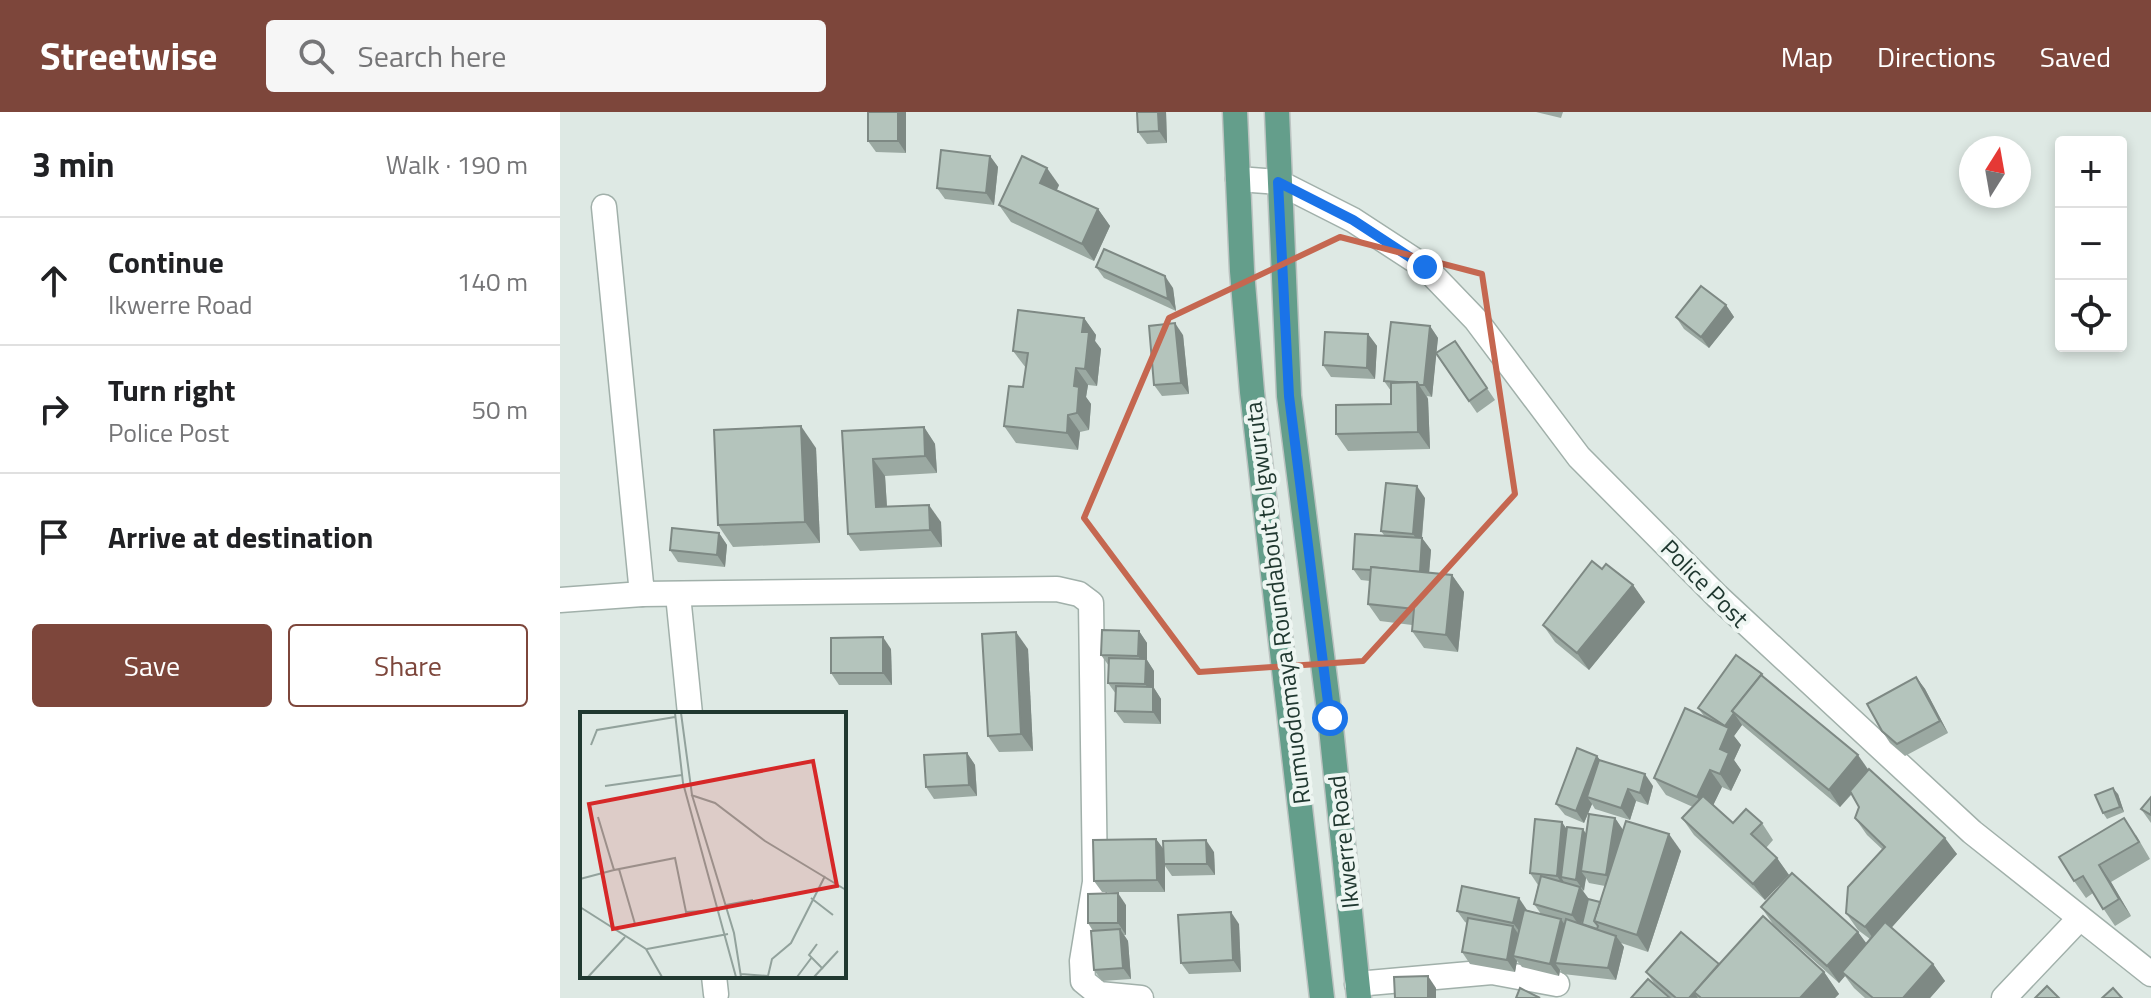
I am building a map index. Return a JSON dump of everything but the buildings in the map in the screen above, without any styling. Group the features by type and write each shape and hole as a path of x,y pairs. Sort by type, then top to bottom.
{"main road":[{"name":"Rumuodomaya Roundabout to Igwuruta","path":"1235,112 1252,392 1322,998"},
{"name":"Ikwerre Road","path":"1277,112 1289,396 1330,718 1358,991"}],"street":[{"path":"1238,179 1278,182"},
{"name":"Police Post","path":"1278,182 1353,220 1425,267 1476,320 1579,457 1717,596 1972,832 2079,919 2149,968"},
{"path":"604,207 642,594"},
{"path":"560,600 642,594 1057,589 1079,594 1091,603 1095,882 1082,961 1083,981 1099,994 1141,998"},
{"path":"678,595 690,712"},
{"path":"2004,998 2079,919"},
{"path":"1358,991 1492,972 1557,984"}],"highlighted area":[{"path":"1340,237 1482,274 1515,494 1363,661 1199,672 1084,518 1169,318"}],"route":[{"path":"1330,718 1289,396 1278,182 1353,220 1425,267"}]}
